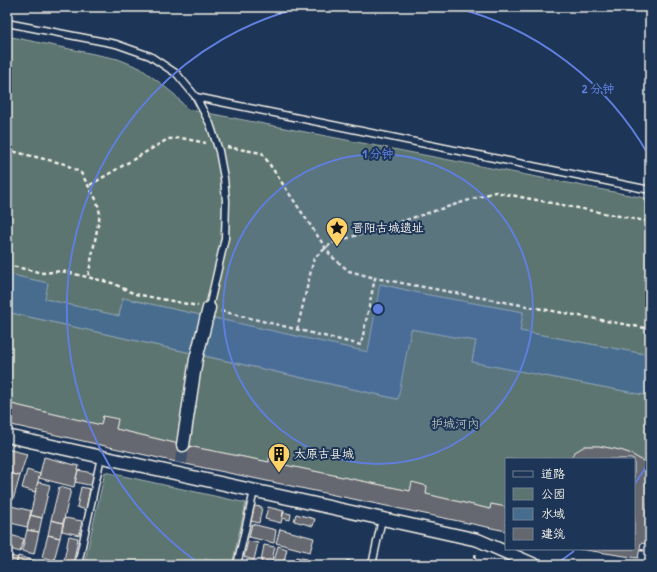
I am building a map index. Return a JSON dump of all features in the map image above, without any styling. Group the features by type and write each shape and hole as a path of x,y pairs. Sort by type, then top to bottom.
{"street":[{"path":"183,445 196,359 209,308"},
{"path":"7,436 478,540 535,565"},
{"path":"171,473 181,463"}],"lane":[{"path":"7,23 116,44 150,56 177,74 196,97 210,124 217,145 224,178 226,201 225,238 209,308"},
{"path":"196,97 650,190"},
{"path":"78,565 101,457"},
{"path":"237,565 254,491"},
{"path":"372,565 382,519"}],"path":[{"path":"90,185 168,138 181,138 262,153 331,256 349,271 375,278 650,329"},
{"path":"7,150 66,164 81,173 98,201 100,214 88,277"},
{"path":"297,330 314,258 332,243 496,192 650,222"},
{"path":"7,265 42,273 62,271 112,283 135,294 209,308 361,345 375,278"},
{"path":"640,550 650,551"}],"green space":[{"path":"7,36 118,59 140,68 175,95 187,109 650,199 650,355 520,331 523,312 423,294 381,284 368,352 123,298 119,316 44,299 48,283 7,274"},
{"name":"护城河内","path":"7,312 397,399 411,329 476,341 472,362 650,396 650,472 648,466 643,461 629,453 599,446 585,446 570,458 505,458 505,507 491,504 490,509 426,494 427,486 412,483 410,491 285,465 286,455 270,453 269,462 183,445 116,429 118,420 103,416 101,425 7,403"},
{"path":"105,472 246,503 232,565 205,559 204,565 84,565"},
{"path":"650,483 650,526 646,525"}],"water":[{"path":"7,274 48,283 45,299 119,316 123,298 368,352 380,284 423,294 523,312 520,331 650,355 650,396 472,362 476,341 411,329 398,399 7,312"}],"building":[{"name":"太原古县城","path":"7,403 101,425 103,416 118,419 116,429 183,445 269,462 270,452 287,456 285,465 410,491 412,482 427,486 426,494 490,509 491,504 505,507 505,531 181,463 7,424"},
{"path":"585,446 599,446 620,450 643,461 648,466 650,472 650,483 646,525 650,526 650,545 641,543 638,558 586,550 635,550 635,458 570,458 575,452"},
{"path":"7,449 27,454 20,476 7,472"},
{"path":"44,457 79,466 74,487 39,478"},
{"path":"27,470 40,474 35,492 22,488"},
{"path":"78,470 96,474 93,486 75,482"},
{"path":"7,472 20,476 13,500 7,498"},
{"path":"38,482 50,485 42,518 30,515"},
{"path":"59,487 71,490 63,523 51,520"},
{"path":"81,487 90,489 86,510 77,507"},
{"path":"7,502 12,503 7,521"},
{"path":"11,506 32,511 27,527 7,522"},
{"path":"254,506 262,507 259,523 251,521"},
{"path":"268,507 284,511 281,523 265,519"},
{"path":"283,512 291,514 290,520 282,518"},
{"path":"296,514 315,519 313,526 294,521"},
{"path":"30,515 42,518 39,532 27,530"},
{"path":"65,518 82,521 79,535 62,531"},
{"path":"51,520 63,523 60,538 48,535"},
{"path":"252,524 276,530 274,543 249,537"},
{"path":"280,529 314,538 310,552 276,543"},
{"path":"27,530 39,532 34,554 22,551"},
{"path":"7,534 24,539 20,552 7,548"},
{"path":"48,535 60,538 54,560 42,557"},
{"path":"69,536 78,538 73,565 63,565"},
{"path":"248,541 258,543 254,560 244,557"},
{"path":"264,545 275,547 271,564 261,562"},
{"path":"278,546 287,549 283,565 273,565"},
{"path":"7,555 18,558 16,565 7,565"},
{"path":"18,556 50,565 16,565"},
{"path":"296,557 307,559 306,565 294,565"},
{"path":"347,560 362,565 345,565"},
{"path":"244,561 261,565 243,565"},
{"path":"309,561 324,565 308,565"}],"tunnel":[{"path":"181,463 183,445"}],"place":[{"name":"晋阳古城遗址","path":"337,248"},
{"name":"太原古县城","path":"279,474"}]}
